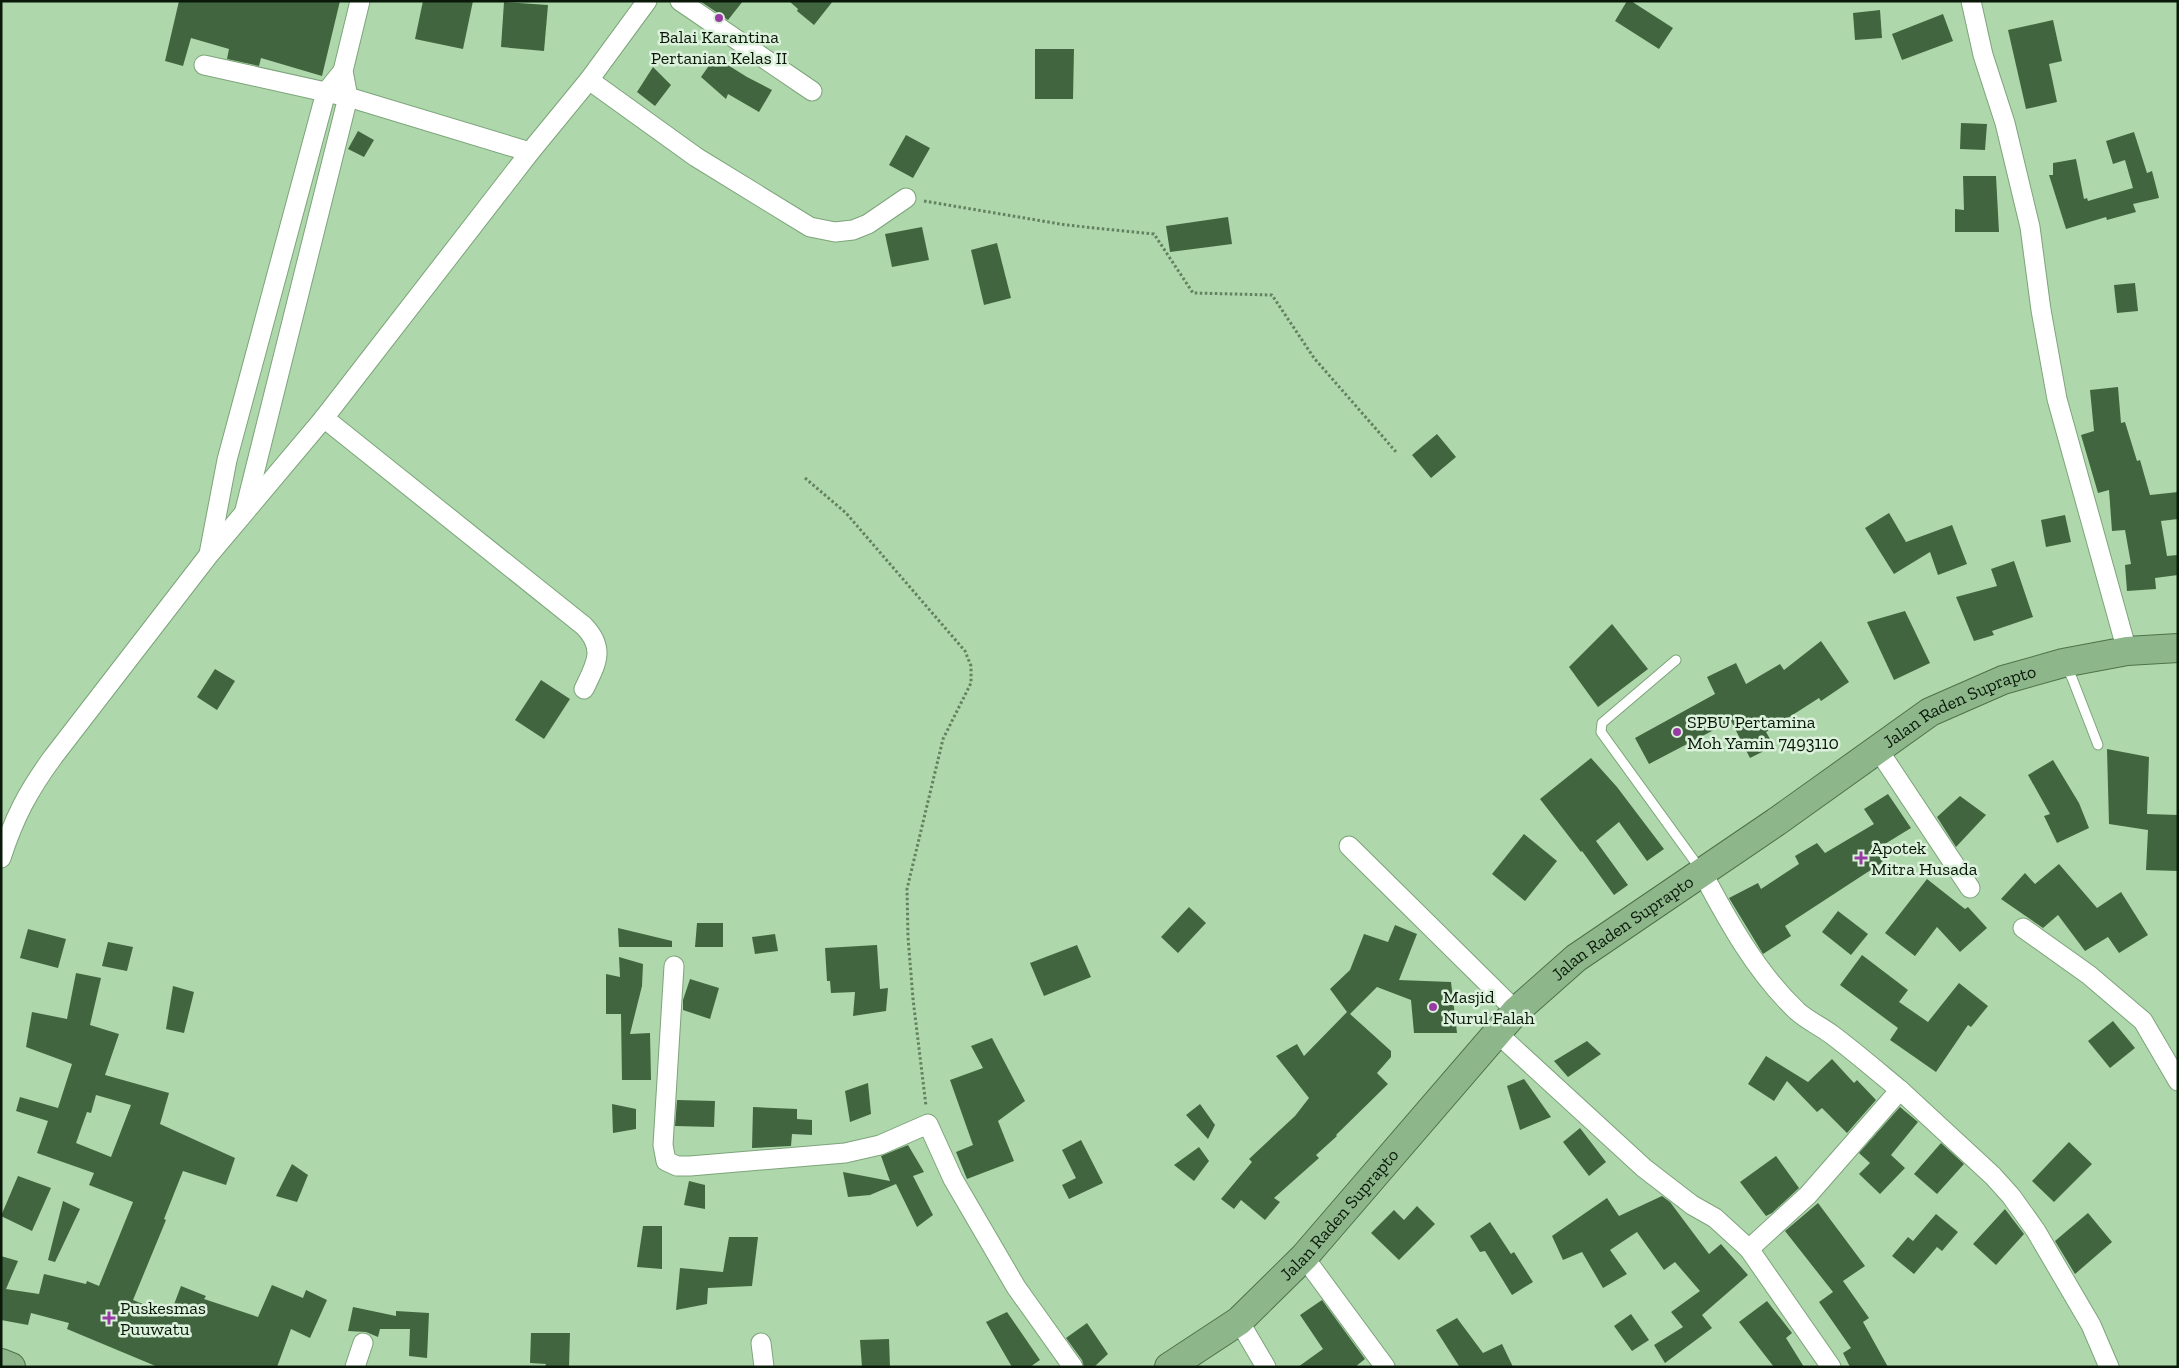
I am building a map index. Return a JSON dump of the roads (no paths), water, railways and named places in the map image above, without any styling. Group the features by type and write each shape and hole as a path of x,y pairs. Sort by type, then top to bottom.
{"highway":[{"name":"Jalan Raden Suprapto","path":"1169,1367 1239,1321 1304,1257 1516,1011 1576,958 1776,822 1877,748 1930,712 2003,680 2063,662 2128,651 2178,648"},
{"path":"1,1362 11,1367"}],"street":[{"path":"244,514 348,97 344,71 360,1"},
{"path":"1,858 20,807 34,782 208,556 324,418 530,152 589,80 647,1"},
{"path":"680,1 812,91"},
{"path":"1971,1 1983,55 2005,123 2030,226 2041,310 2057,400 2128,651"},
{"path":"204,65 348,97 530,152"},
{"path":"208,556 227,460 326,92 344,71"},
{"path":"589,80 696,157 810,228 835,232 853,230 868,224 906,198"},
{"path":"324,418 593,635 598,653 597,663 584,689"},
{"path":"1877,748 1970,888"},
{"path":"1349,846 1516,1011"},
{"path":"1702,872 1718,902 1762,972 1779,993 1799,1013 1829,1033 1900,1090 1993,1176 2011,1196 2036,1231 2090,1325 2109,1367"},
{"path":"2023,928 2089,975 2143,1021 2178,1080"},
{"path":"674,966 663,1145 664,1158 669,1164 690,1166 845,1153 880,1145 928,1124 953,1179 1016,1287 1073,1367"},
{"path":"1497,1033 1644,1168 1692,1205 1715,1218 1749,1249 1831,1367"},
{"path":"1749,1249 1808,1195 1900,1090"},
{"path":"1304,1257 1385,1367"},
{"path":"1239,1321 1266,1367"},
{"path":"355,1367 363,1343"},
{"path":"761,1343 764,1367"}],"lane":[{"path":"1676,660 1602,723 1600,727 1601,732 1702,872"},
{"path":"2063,662 2072,678 2098,745"}],"place":[{"name":"Balai Karantina Pertanian Kelas II","path":"719,18"},
{"name":"SPBU Pertamina Moh Yamin 7493110","path":"1677,732"},
{"name":"Apotek Mitra Husada","path":"1861,858"},
{"name":"Masjid Nurul Falah","path":"1433,1007"},
{"name":"Puskesmas Puuwatu","path":"109,1318"}]}
